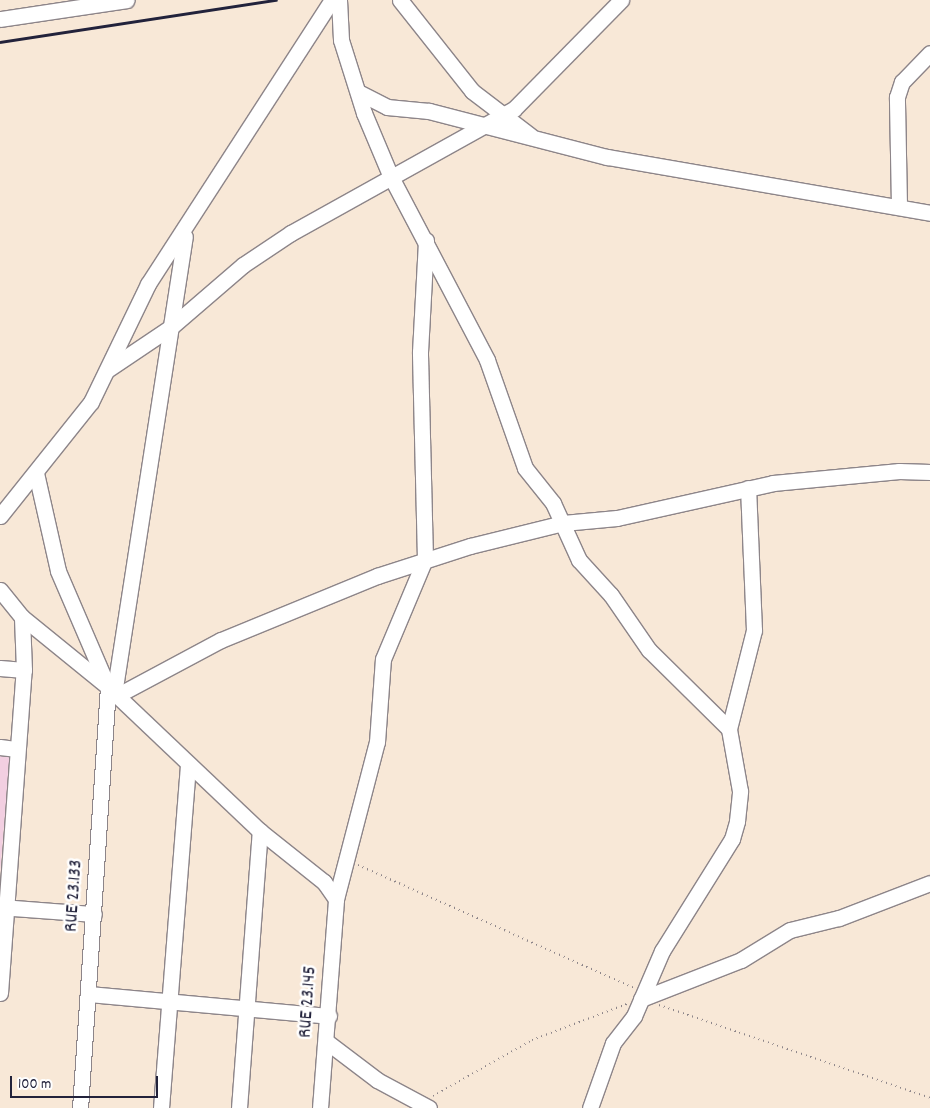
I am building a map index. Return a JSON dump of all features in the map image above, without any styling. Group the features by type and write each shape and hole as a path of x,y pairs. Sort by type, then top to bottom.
{"street":[{"path":"0,19 127,0"},
{"path":"0,516 77,422 107,370 138,301 185,232 332,0"},
{"path":"339,0 341,40 358,92 390,175 426,240 498,386 519,456 563,523 579,560 611,594 649,650 729,729"},
{"path":"400,0 472,91 534,139"},
{"path":"107,370 171,327 243,265 390,175 467,138 481,126 504,114 621,0"},
{"path":"899,206 897,96 902,82 930,53"},
{"path":"358,92 387,107 429,111 481,126 607,157 899,206 930,213"},
{"name":"RUE 23.133","path":"80,1108 113,692 185,232"},
{"path":"425,559 420,343 426,240"},
{"path":"113,692 221,640 425,559 563,523 616,518 748,488 841,474 930,472"},
{"path":"36,473 58,570 113,692"},
{"path":"590,1108 613,1043 634,1016 662,951 732,840 741,804 729,729 754,630 748,488"},
{"name":"RUE 23.145","path":"320,1108 329,1016 336,899 377,742 382,659 425,559"},
{"path":"0,590 22,617 113,692 188,765 260,831 324,882 336,899"},
{"path":"0,993 3,907 24,670 22,617"},
{"path":"0,668 24,670"},
{"path":"0,747 17,749"},
{"path":"161,1108 188,765"},
{"path":"240,1108 245,1009 260,831"},
{"path":"641,999 741,960 790,930 839,918 930,883"},
{"path":"3,907 94,914"},
{"path":"88,994 329,1016"},
{"path":"327,1042 376,1080 426,1105"}],"path":[{"path":"426,1105 532,1040 641,999"}],"shaded area":[{"path":"0,753 10,754 0,874"}],"railway":[{"path":"0,42 276,0"}]}
